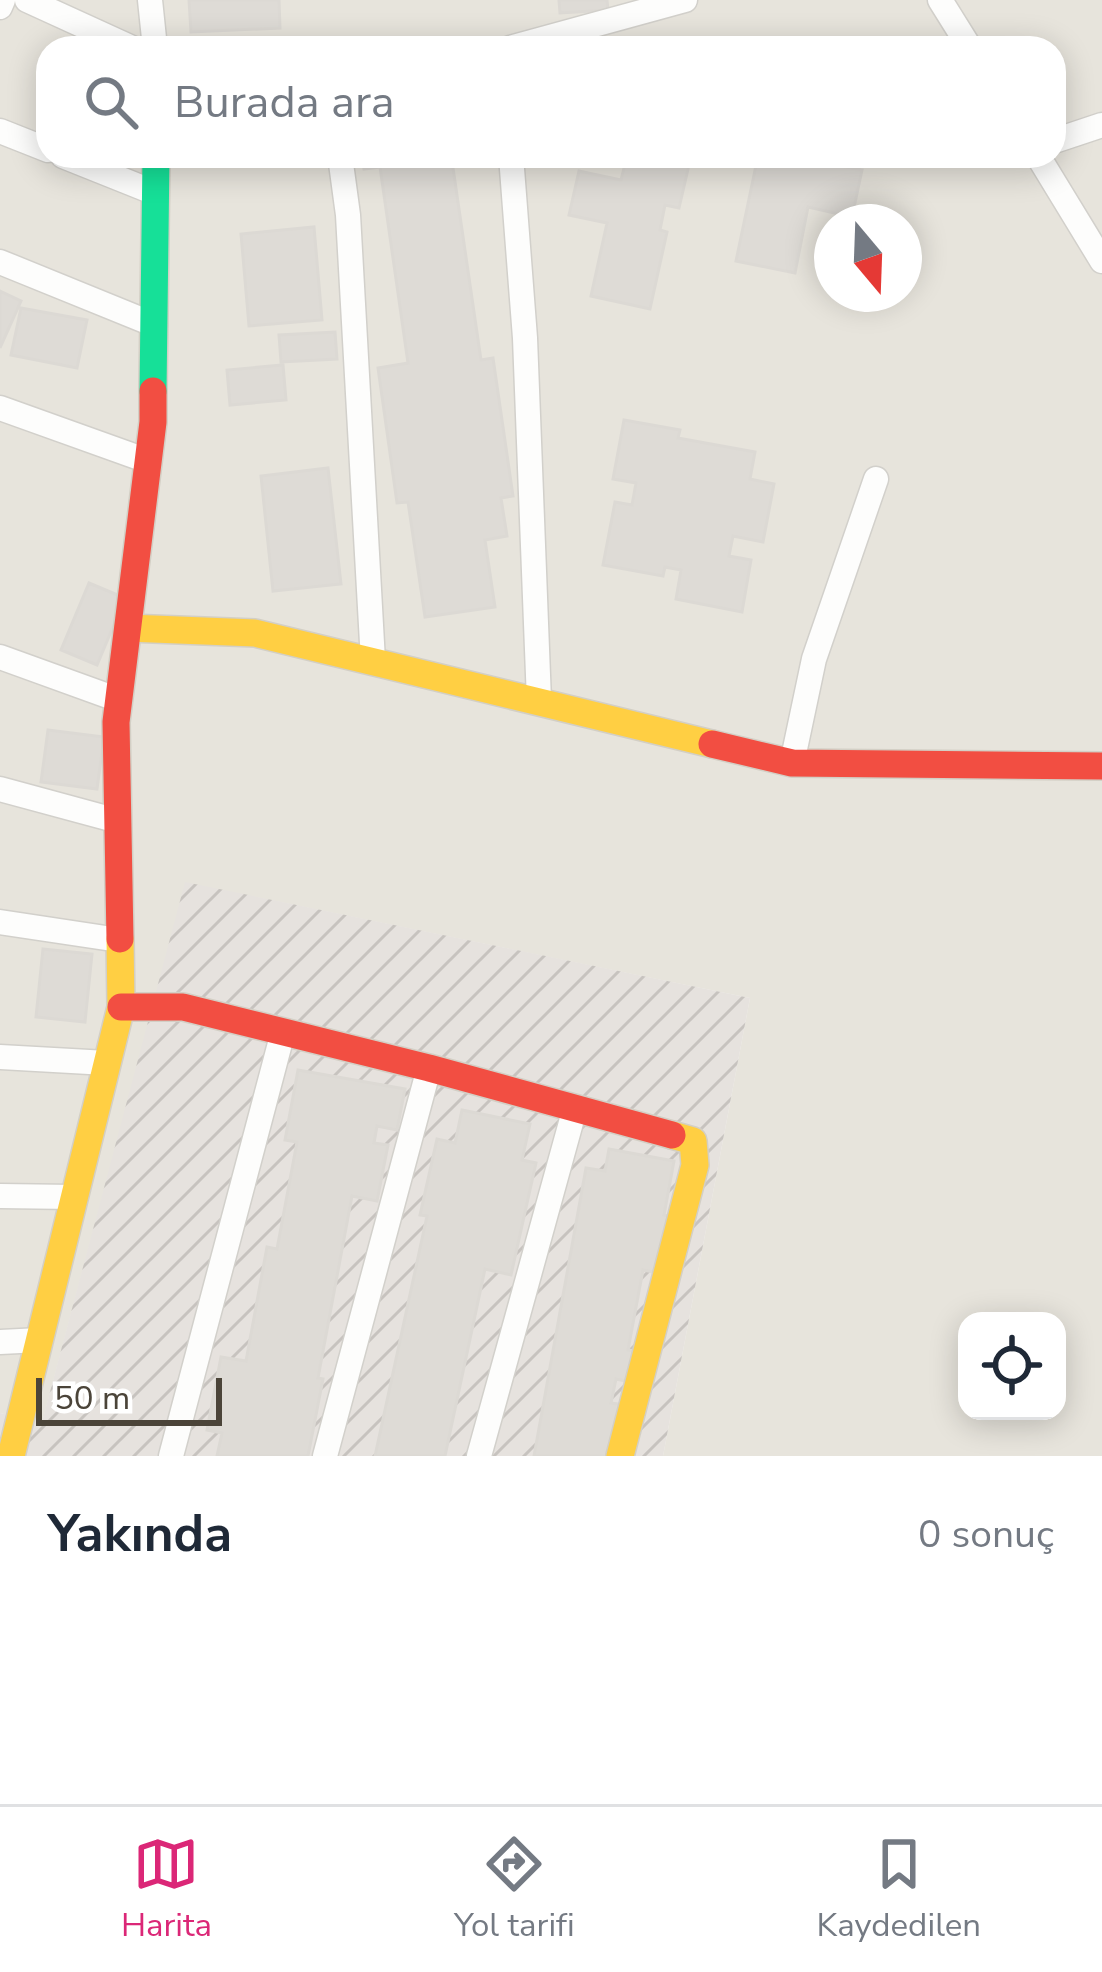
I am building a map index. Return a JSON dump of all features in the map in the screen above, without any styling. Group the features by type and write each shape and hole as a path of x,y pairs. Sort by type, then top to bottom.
{"street":[{"path":"26,0 106,36"},
{"path":"150,0 154,36"},
{"path":"554,36 685,0"},
{"path":"940,0 962,36"},
{"path":"1066,137 1102,125"},
{"path":"0,131 36,145"},
{"path":"93,168 153,192"},
{"path":"20,1454 40,1340 121,1007 119,700 148,461 155,325 154,168"},
{"path":"342,168 374,661"},
{"path":"512,168 525,338 539,701"},
{"path":"1045,168 1102,261"},
{"path":"0,262 155,325"},
{"path":"0,408 148,461"},
{"path":"792,763 814,659 876,479"},
{"path":"128,628 255,632 792,763 1102,766"},
{"path":"0,657 119,700"},
{"path":"0,789 118,821"},
{"path":"0,922 119,940"},
{"path":"121,1007 183,1007 693,1141 695,1165 620,1456"},
{"path":"171,1456 283,1032"},
{"path":"0,1057 107,1063"},
{"path":"326,1456 429,1068"},
{"path":"478,1456 575,1108"},
{"path":"0,1196 74,1197"},
{"path":"0,1342 40,1340"}],"shaded area":[{"path":"0,0 1102,0 1102,1456 663,1456 750,998 186,883 42,1423 0,1413"},
{"path":"185,882 750,998 663,1456 0,1456 0,1413 42,1422"}],"building":[{"path":"189,0 279,0 280,28 191,32"},
{"path":"559,0 607,0 608,10 560,13"},
{"path":"380,168 453,168 481,360 493,358 513,496 501,498 507,536 485,540 495,607 425,617 408,502 397,503 378,368 408,363"},
{"path":"624,168 688,168 679,208 665,205 660,230 667,232 650,309 591,296 607,223 569,215 579,171 621,180"},
{"path":"755,168 862,170 855,204 808,207 795,273 736,261"},
{"path":"314,227 322,320 249,326 241,234"},
{"path":"0,291 21,301 0,348"},
{"path":"21,308 87,320 77,368 11,355"},
{"path":"335,332 337,359 281,362 279,335"},
{"path":"283,365 286,400 230,405 227,370"},
{"path":"624,420 680,430 678,438 755,452 750,479 774,484 763,542 733,536 729,556 751,560 742,612 676,599 681,570 665,567 663,576 603,565 615,502 632,505 636,483 613,479"},
{"path":"328,468 341,584 273,591 261,476"},
{"path":"89,583 125,598 97,665 61,650"},
{"path":"48,730 104,737 97,789 41,782"},
{"path":"43,949 92,954 85,1022 36,1017"},
{"path":"298,1070 405,1089 397,1130 377,1126 374,1143 388,1145 377,1201 352,1196 308,1456 217,1456 222,1433 207,1430 221,1357 246,1361 267,1247 277,1249 297,1142 285,1140"},
{"path":"462,1110 530,1124 522,1160 536,1163 511,1275 485,1269 445,1456 375,1456 427,1216 420,1215 437,1139 455,1143"},
{"path":"609,1149 674,1161 664,1215 674,1217 664,1274 643,1270 628,1350 635,1351 630,1382 616,1379 611,1403 625,1405 616,1456 534,1456 586,1168 605,1171"}],"traffic: fast":[{"path":"153,391 156,168"}],"traffic: slow":[{"path":"128,628 255,633 712,744"},
{"path":"11,1456 121,1007 120,939"},
{"path":"620,1456 695,1165 693,1141 672,1135"}],"traffic: jam":[{"path":"120,939 116,722 153,391"},
{"path":"712,744 792,763 1102,766"},
{"path":"121,1007 183,1007 672,1135"}]}
